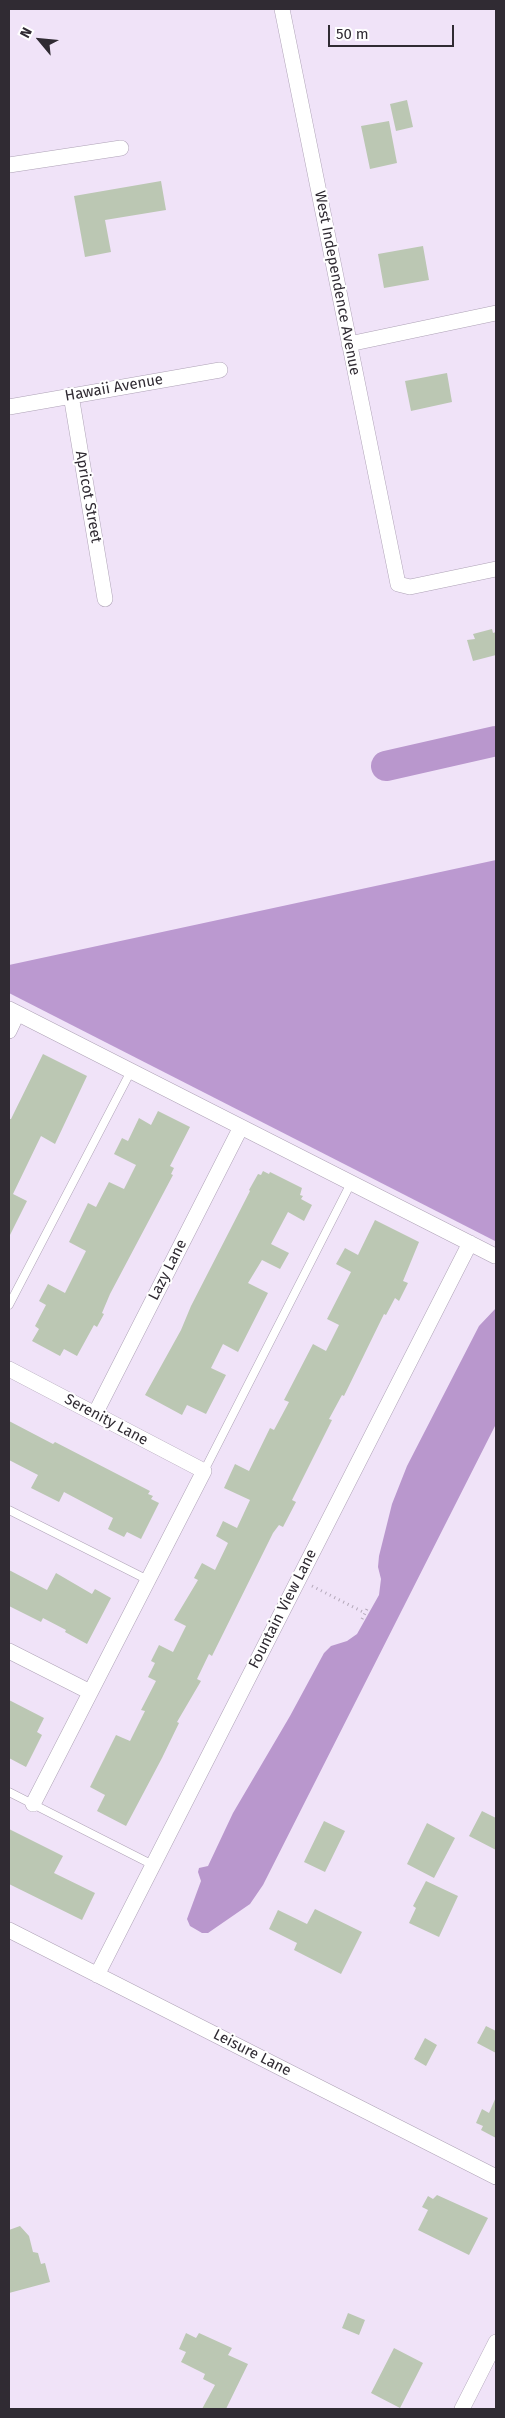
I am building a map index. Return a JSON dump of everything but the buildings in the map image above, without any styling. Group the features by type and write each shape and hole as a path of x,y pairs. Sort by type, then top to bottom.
{"street":[{"name":"West Independence Avenue","path":"282,9 398,584 410,587 496,569"},
{"path":"9,164 121,148"},
{"path":"349,344 496,313"},
{"name":"Hawaii Avenue","path":"9,407 220,370"},
{"name":"Apricot Street","path":"71,395 105,598"},
{"path":"9,1031 13,1012 495,1256"},
{"name":"Lazy Lane","path":"95,1414 240,1127"},
{"name":"Fountain View Lane","path":"97,1975 470,1243"},
{"name":"Serenity Lane","path":"9,1369 204,1471"},
{"path":"33,1804 204,1471"},
{"path":"9,1651 90,1692"},
{"name":"Leisure Lane","path":"9,1930 496,2177"},
{"path":"462,2409 496,2342"}],"lane":[{"path":"9,1305 131,1071"},
{"path":"204,1471 351,1183"},
{"path":"9,1510 148,1580"},
{"path":"9,1792 152,1865"}],"path":[{"path":"298,1579 365,1614"},
{"path":"362,1619 368,1607"}],"shaded area":[{"path":"496,860 495,1241 9,993 9,965"},
{"path":"496,1308 496,1424 263,1885 250,1904 208,1933 202,1933 190,1926 187,1919 201,1881 198,1872 199,1868 208,1866 233,1813 290,1716 324,1653 331,1646 347,1641 357,1634 379,1595 381,1579 378,1567 379,1556 392,1504 407,1466 479,1326"}],"waterway":[{"path":"386,766 496,741"}]}
